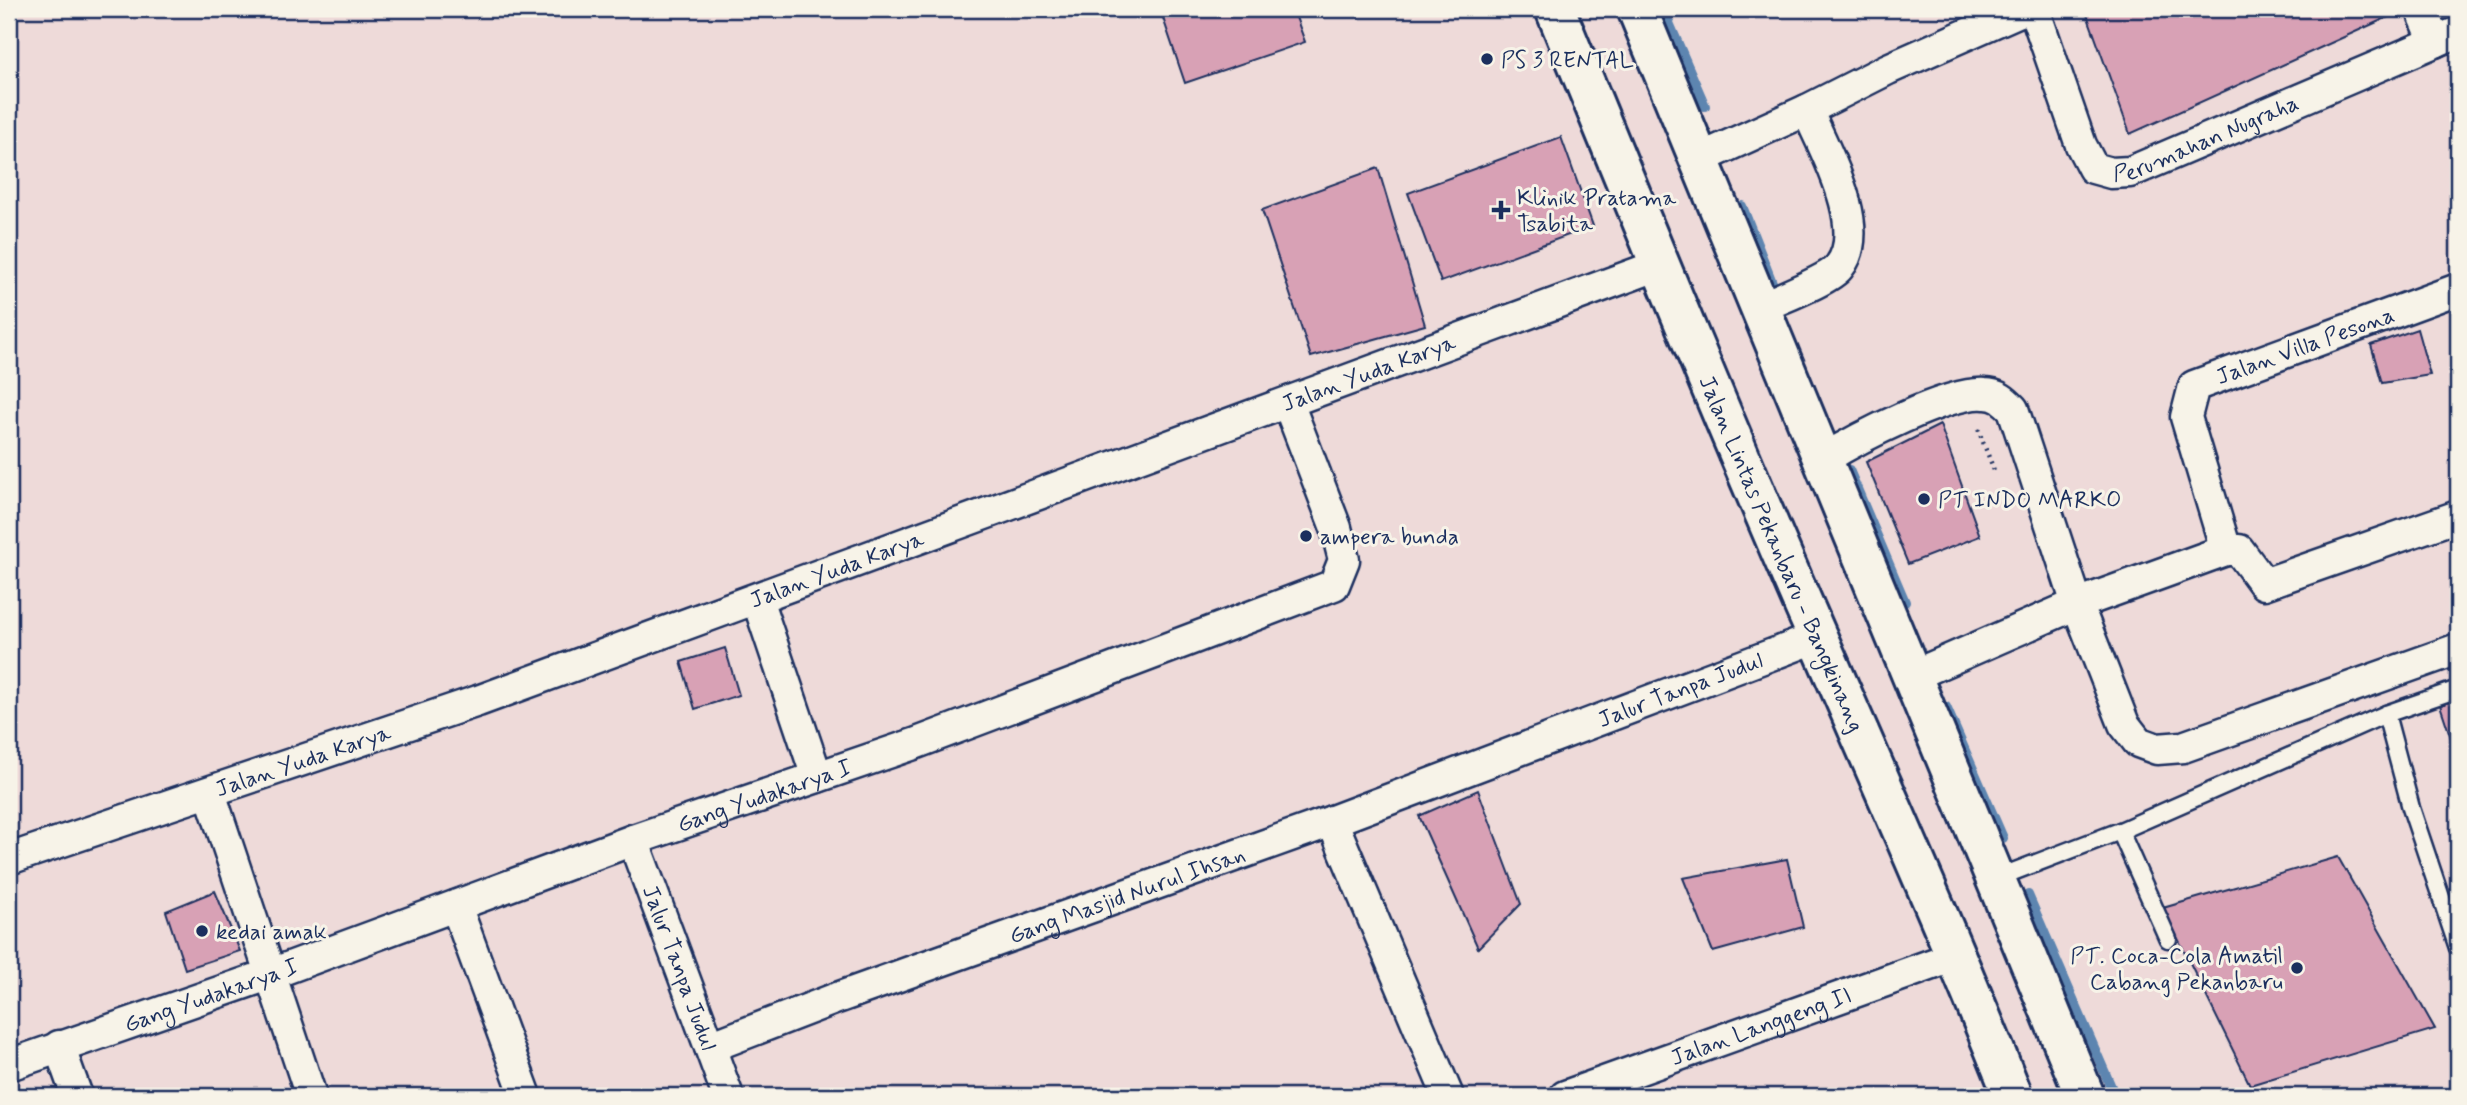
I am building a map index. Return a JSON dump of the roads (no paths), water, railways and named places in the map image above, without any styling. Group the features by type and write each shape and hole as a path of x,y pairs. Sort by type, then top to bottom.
{"highway":[{"name":"Jalan Lintas Pekanbaru - Bangkinang","path":"1555,9 1659,265 1958,955 2013,1096"},
{"path":"1637,9 2085,1096"}],"street":[{"path":"1699,159 1807,110 1888,69 2024,9"},
{"name":"Perumahan Nugraha","path":"2034,9 2081,145 2093,168 2111,173 2130,172 2447,37 2421,9"},
{"path":"1762,307 1838,268 1850,241 1846,203 1807,110"},
{"name":"Jalan Yuda Karya","path":"9,859 478,701 1659,265"},
{"name":"Jalan Villa Pesona","path":"2226,550 2186,417 2194,386 2458,289"},
{"path":"1824,459 1863,434 1965,395 1986,394 2002,398 2013,410 2077,604 2124,724 2138,742 2157,749 2183,747 2458,649"},
{"name":"Gang Yudakarya I","path":"9,1065 271,974 633,840 914,744 1334,585 1344,560 1335,528 1288,403"},
{"path":"1912,676 2077,604 2226,550 2239,550 2264,584 2458,516"},
{"path":"757,599 817,777"},
{"name":"Jalur Tanpa Judul","path":"1544,741 1818,637"},
{"name":"Gang Masjid Nurul Ihsan","path":"710,1047 850,993 1332,821 1544,741"},
{"path":"210,793 311,1096"},
{"path":"1332,821 1448,1096"},
{"name":"Jalur Tanpa Judul","path":"633,840 728,1096"},
{"path":"456,906 526,1096"},
{"name":"Jalan Langgeng II","path":"1565,1096 1958,955"},
{"path":"59,1046 78,1096"}],"lane":[{"path":"1997,878 2120,831 2386,714 2458,689"},
{"path":"2386,714 2412,808 2458,948"},
{"path":"2120,831 2168,939"}],"waterway":[{"path":"1663,9 1705,106"},
{"path":"1742,206 1775,290"},
{"path":"1849,470 1905,602"},
{"path":"1946,707 2003,838"},
{"path":"2028,895 2115,1096"}],"place":[{"name":"PS 3 RENTAL","path":"1487,59"},
{"name":"Klinik Pratama Tsabita","path":"1501,210"},
{"name":"PT INDO MARKO","path":"1924,499"},
{"name":"ampera bunda","path":"1306,536"},
{"name":"kedai amak","path":"202,931"},
{"name":"PT. Coca-Cola Amatil Cabang Pekanbaru","path":"2297,968"}]}
